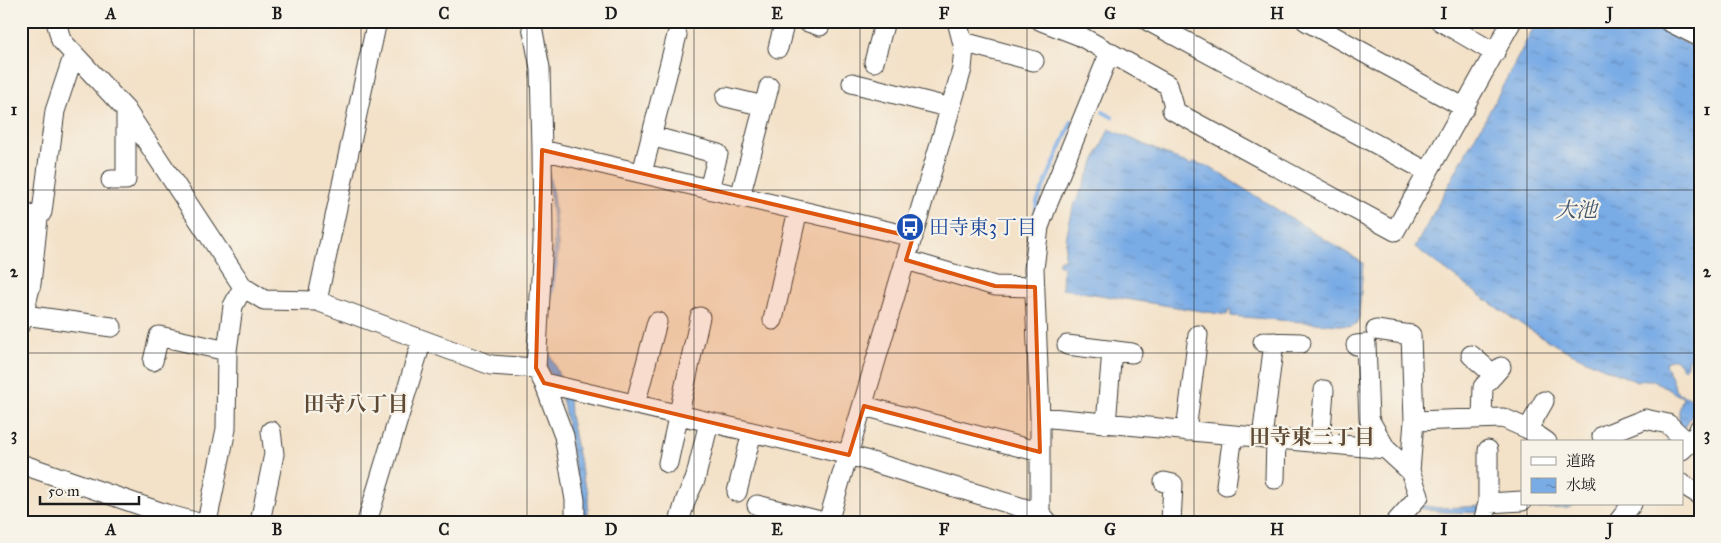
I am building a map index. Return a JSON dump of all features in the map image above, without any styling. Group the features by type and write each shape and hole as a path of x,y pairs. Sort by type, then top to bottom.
{"street":[{"path":"56,21 61,40 126,110 243,287 264,300 317,302 491,365 540,375 568,388 849,455 1044,517 1034,269 1039,228 1110,52"},
{"path":"317,302 377,21"},
{"path":"531,21 540,68 547,151 540,375 564,436 574,500 575,522"},
{"path":"778,48 785,21"},
{"path":"805,21 820,26 821,21"},
{"path":"874,62 885,21"},
{"path":"828,522 864,406 962,69 963,42 957,21"},
{"path":"1041,21 1084,29 1110,52 1168,85 1174,106 1172,110 1395,231 1512,21"},
{"path":"1148,21 1428,172"},
{"path":"1306,21 1465,108"},
{"path":"1440,21 1495,53"},
{"path":"1668,21 1700,37"},
{"path":"642,174 677,35"},
{"path":"963,42 1034,61"},
{"path":"74,54 54,111 42,212 30,215 23,319 112,327"},
{"path":"852,83 951,108"},
{"path":"740,197 769,87"},
{"path":"726,97 764,106"},
{"path":"111,180 126,180 126,110"},
{"path":"651,136 718,154 709,189"},
{"path":"547,151 913,237"},
{"path":"773,320 798,210"},
{"path":"906,260 995,286 1035,288"},
{"path":"207,522 226,429 227,351 233,306 243,287"},
{"path":"668,462 700,317"},
{"path":"636,405 657,322"},
{"path":"1376,330 1411,334 1414,421 1410,471 1419,496 1396,522"},
{"path":"1186,431 1198,335"},
{"path":"153,361 159,336 227,351"},
{"path":"367,522 422,340"},
{"path":"1275,479 1269,438 1268,342 1301,343"},
{"path":"1356,345 1366,344 1369,419 1386,449 1410,471"},
{"path":"1067,345 1132,353"},
{"path":"1106,424 1112,350"},
{"path":"1472,354 1498,371 1483,388 1482,418"},
{"path":"1320,443 1324,390"},
{"path":"1528,429 1544,402"},
{"path":"864,406 1040,452"},
{"path":"1040,417 1386,449"},
{"path":"1414,421 1503,418 1528,429 1543,440"},
{"path":"1602,436 1645,419 1668,424 1693,438"},
{"path":"679,522 686,499 695,480 708,422"},
{"path":"260,522 281,455 271,431"},
{"path":"737,492 752,432"},
{"path":"1226,485 1233,435"},
{"path":"1488,450 1486,513 1521,501"},
{"path":"21,464 164,518 195,522"},
{"path":"1164,482 1173,484 1171,522"},
{"path":"1684,485 1700,495"},
{"path":"765,504 824,522"},
{"path":"1618,522 1630,506"}],"highlighted area":[{"path":"542,150 913,237 906,260 995,286 1035,287 1040,452 864,406 849,455 544,383 536,368"}],"water":[{"path":"537,21 539,21 548,57 548,170 553,194 558,244 548,310 548,350 569,399 570,415 583,479 588,492 588,522 581,522 583,500 578,484 563,402 544,356 546,287 554,250 554,228 545,171 544,56 537,29"},
{"name":"大池","path":"1537,21 1645,21 1700,51 1700,345 1695,348 1696,353 1688,359 1686,368 1684,369 1675,359 1667,361 1665,364 1675,390 1692,400 1696,408 1686,425 1673,440 1667,440 1679,423 1679,411 1683,397 1649,380 1637,382 1558,346 1496,307 1415,247"},
{"path":"1109,129 1191,165 1194,162 1209,167 1363,263 1357,324 1351,326 1231,316 1231,311 1229,310 1227,315 1062,289 1063,266 1059,265 1059,260 1064,260 1073,208"},
{"path":"1521,504 1521,506 1572,506 1568,508 1527,509 1494,513 1442,512 1419,508 1420,505 1440,508"}],"waterway":[{"path":"1103,112 1112,117"},
{"path":"1036,212 1037,202 1072,121"},
{"path":"548,315 556,262"}],"place":[{"name":"田寺東3丁目","path":"910,227"}],"district":[{"name":"田寺八丁目","path":"356,404"},
{"name":"田寺東三丁目","path":"1312,437"}]}
